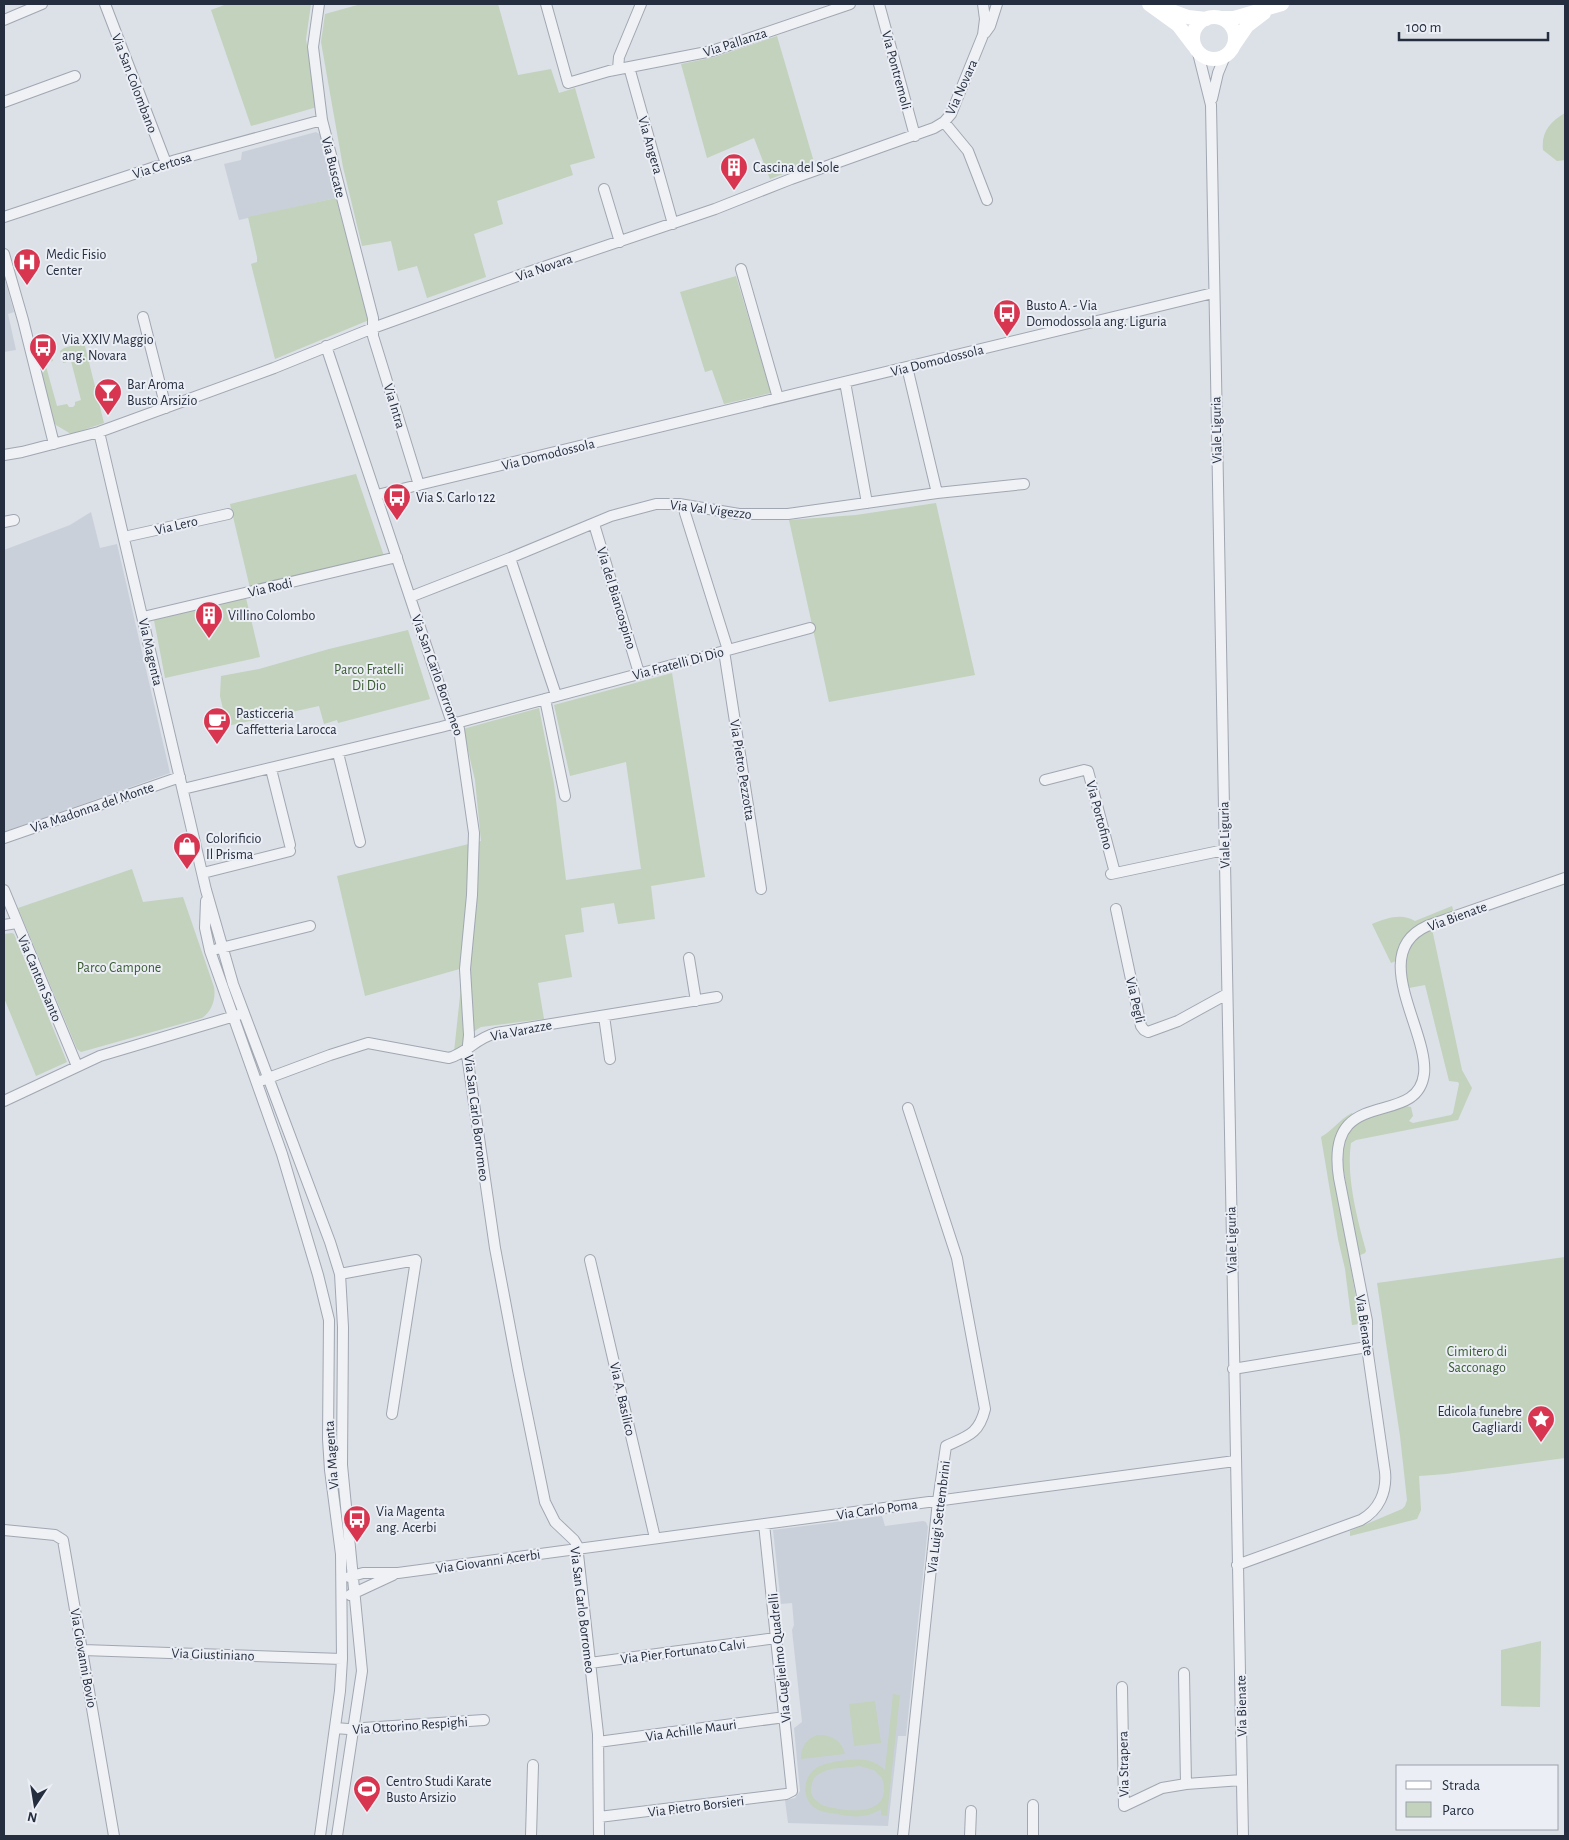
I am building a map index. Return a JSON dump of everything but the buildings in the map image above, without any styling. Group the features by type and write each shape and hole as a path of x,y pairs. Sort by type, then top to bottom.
{"street":[{"path":"4,20 42,4"},
{"name":"Via San Colombano","path":"105,4 166,163"},
{"name":"Via Buscate","path":"319,4 313,47 322,120 373,318 373,328"},
{"name":"Via Pallanza","path":"546,4 568,83 618,69 717,50 850,4"},
{"path":"618,69 619,57 641,4"},
{"name":"Via Pontremoli","path":"879,4 915,136"},
{"name":"Via Novara","path":"4,455 99,432 274,368 373,328 520,275 673,224 791,179 937,127 944,122 955,105 983,35 985,19 983,4"},
{"name":"Via Novara","path":"983,35 990,26 997,4"},
{"path":"1150,4 1188,17 1206,19 1234,18 1277,5"},
{"path":"1150,4 1178,25 1196,50 1211,59 1225,56 1247,26 1277,5"},
{"path":"1220,18 1226,21 1234,32 1234,44"},
{"path":"1196,50 1193,35 1198,24 1206,19"},
{"name":"Viale Liguria","path":"1196,50 1211,105"},
{"name":"Viale Liguria","path":"1225,56 1218,73 1211,105 1237,1564"},
{"name":"Via Angera","path":"629,67 673,224"},
{"path":"4,102 75,76"},
{"name":"Via Certosa","path":"4,217 166,163 322,120"},
{"path":"944,122 968,151 987,200"},
{"path":"604,189 620,242"},
{"path":"4,254 23,320 54,444"},
{"path":"741,269 778,398"},
{"name":"Via Domodossola","path":"377,495 1214,293"},
{"path":"142,317 166,408"},
{"name":"Via Intra","path":"373,328 373,336 419,485"},
{"name":"Via San Carlo Borromeo","path":"326,346 450,717 459,729 474,833 472,895 465,969 468,1055 495,1248 544,1498 553,1519 574,1540 577,1549 598,1742 599,1836"},
{"path":"907,367 937,493"},
{"path":"845,382 867,503"},
{"name":"Via Magenta","path":"99,432 206,890 257,1082 284,1159 328,1313 330,1328 328,1451 341,1548 342,1659 335,1728 320,1836"},
{"name":"Via Val Vigezzo","path":"410,597 619,514 648,506 665,504 684,505 734,513 760,515 788,514 937,493 1024,484"},
{"name":"Via Pietro Pezzotta","path":"684,505 726,650 761,889"},
{"name":"Via Lero","path":"124,537 228,514"},
{"name":"Via del Biancospino","path":"594,524 639,673"},
{"name":"Via Rodi","path":"143,617 397,557"},
{"path":"510,558 556,696"},
{"name":"Via Fratelli Di Dio","path":"183,789 338,753 810,628"},
{"path":"545,699 565,796"},
{"path":"338,753 360,842"},
{"path":"203,873 290,848 271,769"},
{"name":"Via Portofino","path":"1045,780 1084,770 1088,771 1113,874 1224,850"},
{"name":"Via Madonna del Monte","path":"4,838 180,777"},
{"name":"Via Bienate","path":"1243,1836 1237,1564 1357,1522 1369,1516 1379,1503 1384,1491 1386,1472 1367,1347 1366,1321 1339,1178 1338,1152 1341,1134 1350,1122 1362,1114 1404,1101 1415,1093 1421,1082 1424,1063 1401,976 1401,960 1404,947 1413,935 1425,927 1565,878"},
{"name":"Via Canton Santo","path":"4,890 77,1066"},
{"name":"Via Magenta","path":"206,890 205,928 210,951 268,1078 330,1242 340,1274 343,1328 342,1464 362,1671 337,1836"},
{"name":"Via Pegli","path":"1116,910 1141,1026 1144,1030 1148,1032 1178,1021 1227,994"},
{"path":"4,925 17,923"},
{"path":"210,951 310,926"},
{"path":"689,958 696,1001"},
{"name":"Via Varazze","path":"268,1078 330,1055 368,1044 443,1058 455,1056 479,1039 496,1033 717,997"},
{"path":"4,1101 109,1053 239,1015"},
{"path":"604,1016 610,1059"},
{"path":"257,1082 268,1078"},
{"name":"Via Luigi Settembrini","path":"903,1836 938,1501 946,1446 974,1433 980,1426 985,1409 957,1258 908,1108"},
{"path":"340,1274 416,1260 392,1414"},
{"name":"Via A. Basilico","path":"590,1260 655,1538"},
{"path":"330,1328 343,1328"},
{"path":"1234,1369 1367,1347"},
{"name":"Via Carlo Poma","path":"577,1549 1235,1462"},
{"name":"Via Guglielmo Quadrelli","path":"764,1524 792,1791"},
{"name":"Via Giovanni Bovio","path":"4,1530 54,1535 63,1540 114,1836"},
{"name":"Via Giovanni Acerbi","path":"398,1573 577,1549"},
{"path":"342,1579 363,1573 398,1573"},
{"path":"342,1594 348,1596 355,1594 376,1582 398,1573"},
{"name":"Via Pier Fortunato Calvi","path":"590,1663 776,1638"},
{"name":"Via Giustiniano","path":"83,1650 342,1659"},
{"path":"1184,1673 1186,1784"},
{"name":"Via Strapera","path":"1122,1687 1124,1806 1154,1790 1186,1784 1242,1780"},
{"name":"Via Achille Mauri","path":"598,1742 785,1717"},
{"name":"Via Ottorino Respighi","path":"335,1728 354,1729 484,1720"},
{"path":"531,1836 533,1765"},
{"name":"Via Pietro Borsieri","path":"599,1818 786,1794 792,1791"},
{"path":"1032,1836 1033,1805"},
{"path":"970,1836 971,1811"}],"shaded area":[{"path":"316,132 321,135 336,198 239,220 224,164 241,160 242,152"},
{"path":"4,276 14,312 8,314 16,350 4,352"},
{"path":"91,512 100,548 117,544 170,773 4,832 4,550 70,525"},
{"path":"882,1516 885,1526 923,1521 926,1522 928,1527 906,1736 898,1736 888,1826 788,1823 785,1800 795,1798 800,1791 794,1728 802,1722 792,1630 794,1625 792,1603 781,1604 773,1530"}],"green space":[{"path":"227,4 311,4 306,39 317,107 251,126 211,10"},
{"path":"361,4 498,4 518,75 551,69 559,93 575,88 595,158 570,165 573,175 497,201 503,224 474,234 486,277 427,298 417,266 398,271 391,241 362,246 343,167 321,42 325,14"},
{"path":"777,36 814,162 770,179 754,138 707,158 681,64 715,57"},
{"path":"1565,113 1565,160 1557,161 1543,150 1543,138 1551,124"},
{"path":"336,198 369,320 275,359 251,264 257,262 257,257 248,217"},
{"path":"736,276 771,393 724,404 712,370 705,372 680,292"},
{"path":"84,342 104,423 71,434 54,422 39,362 42,355 51,353 53,361 45,363 57,406 67,404 69,407 73,407 75,402 81,400 71,361 63,363 60,351"},
{"path":"356,474 384,556 250,588 230,504"},
{"path":"936,503 975,675 829,702 789,520 856,515"},
{"path":"246,598 260,657 165,678 154,620"},
{"name":"Parco Fratelli Di Dio","path":"408,630 430,699 338,723 337,720 324,724 319,706 227,726 220,696 221,676 259,669 329,649"},
{"path":"672,673 705,877 651,886 655,919 618,924 614,903 581,908 584,932 565,935 572,977 538,983 544,1019 481,1027 454,1052 463,968 365,996 337,876 481,841 475,780 463,729 539,708 554,784 566,880 641,869 626,762 570,776 554,705"},
{"name":"Parco Campone","path":"132,869 143,902 183,897 214,987 214,1000 211,1008 202,1018 81,1052 77,1049 18,908"},
{"path":"1452,906 1454,913 1406,937 1400,947 1396,961 1391,963 1372,924 1389,918 1399,917 1415,921"},
{"path":"1432,929 1462,1070 1472,1088 1458,1120 1356,1140 1351,1143 1351,1183 1366,1251 1358,1256 1342,1160 1342,1145 1347,1130 1357,1122 1405,1106 1411,1107 1413,1116 1409,1121 1413,1123 1453,1113 1459,1084 1458,1082 1449,1081 1425,985 1409,988 1407,978 1407,953 1416,940"},
{"path":"12,933 67,1062 36,1076 4,998 4,934"},
{"path":"1352,1113 1353,1115 1343,1125 1338,1135 1334,1161 1360,1324 1352,1325 1345,1269 1338,1239 1321,1137"},
{"name":"Cimitero di Sacconago","path":"1565,1257 1565,1458 1419,1476 1421,1510 1417,1519 1350,1536 1350,1531 1402,1509 1407,1500 1400,1436 1377,1283"},
{"path":"1541,1641 1540,1707 1501,1706 1501,1650"},
{"path":"893,1694 900,1695 887,1816 881,1815 881,1809 859,1816 825,1812 815,1808 807,1799 806,1782 812,1772 820,1766 840,1761 860,1760 874,1762 885,1770","holes":["859,1766 874,1770 882,1778 884,1789 883,1797 873,1807 856,1810 838,1809 821,1804 812,1796 813,1779 825,1771"]},
{"path":"875,1701 881,1743 854,1746 849,1704"},
{"path":"817,1735 835,1739 841,1745 845,1754 801,1759 805,1744"}],"place":[{"name":"Cascina del Sole","path":"734,191"},
{"name":"Medic Fisio Center","path":"27,286"},
{"name":"Busto A. - Via Domodossola ang. Liguria","path":"1007,337"},
{"name":"Via XXIV Maggio ang. Novara","path":"43,371"},
{"name":"Bar Aroma Busto Arsizio","path":"108,416"},
{"name":"Via S. Carlo 122","path":"397,521"},
{"name":"Villino Colombo","path":"209,639"},
{"name":"Pasticceria Caffetteria Larocca","path":"217,745"},
{"name":"Colorificio Il Prisma","path":"187,870"},
{"name":"Edicola funebre Gagliardi","path":"1541,1443"},
{"name":"Via Magenta ang. Acerbi","path":"357,1543"},
{"name":"Centro Studi Karate Busto Arsizio","path":"367,1813"}]}
